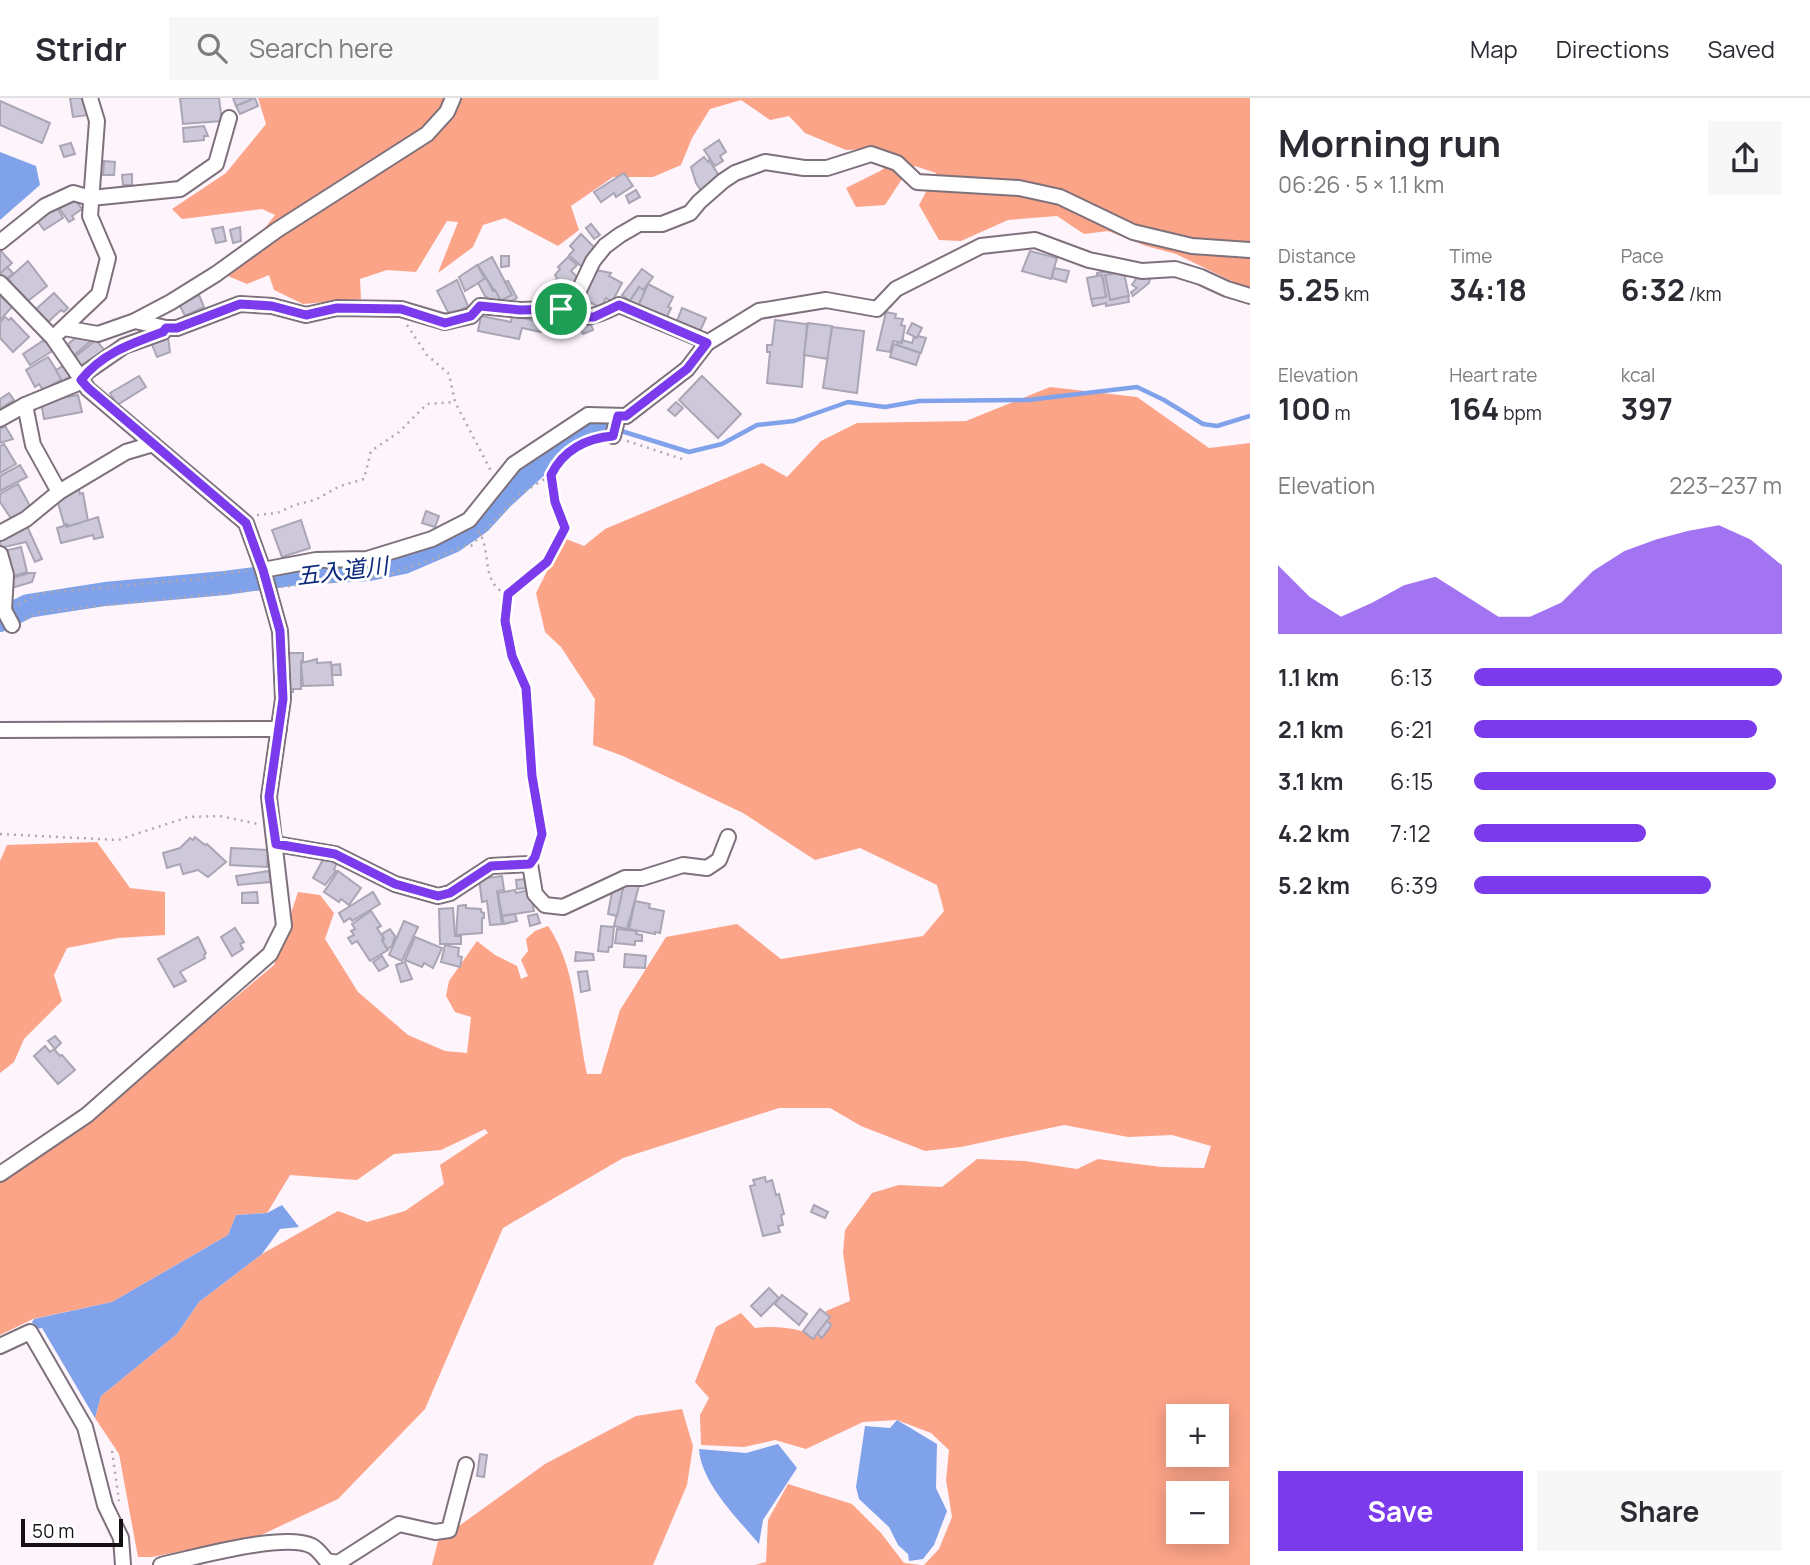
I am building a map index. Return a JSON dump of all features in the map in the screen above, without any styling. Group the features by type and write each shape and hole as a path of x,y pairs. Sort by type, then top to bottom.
{"street":[{"path":"59,333 99,294 108,258 90,216 97,121 90,98"},
{"path":"59,333 98,334 135,321 216,274 277,230 427,134 447,112 453,98"},
{"path":"0,242 45,206 73,193 91,198 180,189 216,164 229,118"},
{"path":"135,321 177,328 240,304 272,306 306,315 337,308 401,309 445,323 471,316 480,306 520,310 561,309 573,303 593,261 605,246 639,224 662,224 690,213 699,202 735,173 765,162 804,168 827,168 871,154 897,163 917,182 1019,188 1060,197 1133,232 1192,246 1250,250"},
{"path":"263,570 316,560 367,559 432,539 469,520 514,464 588,415 626,416 687,369 707,343 760,311 826,300 877,309 896,289 981,246 1035,240 1089,260 1142,271 1175,269 1201,276 1227,289 1250,296"},
{"path":"0,283 59,333 81,380 88,388 246,523 263,570 280,631 283,699 269,797 284,926 270,954 87,1115 0,1174"},
{"path":"561,309 575,317 594,317 619,305 707,343"},
{"path":"0,419 24,405 76,384 88,371 124,346 163,332 166,328"},
{"path":"24,405 33,445 59,492"},
{"path":"613,436 618,416"},
{"path":"0,533 26,519 59,492 126,452 153,444"},
{"path":"0,554 6,575 4,610 12,625"},
{"path":"0,730 279,729"},
{"path":"276,844 335,854 395,884 438,896 450,893 491,866 530,864 535,894 545,905 563,907 625,878 642,878 683,865 707,868 719,860 728,837"},
{"path":"0,1346 30,1332 85,1427 105,1505 121,1538 123,1565"},
{"path":"161,1565 258,1545 293,1541 313,1546 327,1562 338,1563 399,1524 435,1532 449,1530 466,1465"}],"path":[{"path":"401,309 401,316 427,355 449,374 455,402 499,482"},
{"path":"246,523 251,515 277,513 363,479 370,451 399,432 427,404 455,402"},
{"path":"530,864 542,834 532,776 526,688 512,656 505,621 508,594 547,562 565,528 555,502 552,471 568,453 593,438 613,436 685,460"},
{"path":"481,535 486,547 488,575 501,592 508,594"},
{"path":"4,610 42,593 209,578 225,573 263,570"},
{"path":"12,625 40,612 268,589"},
{"path":"0,834 118,840 188,817 220,816 273,827"},
{"path":"112,1451 120,1503"}],"shaded area":[{"path":"258,98 1250,98 1250,290 1176,254 1108,231 1084,234 1057,216 1008,220 961,241 939,240 919,205 936,173 915,166 902,179 885,205 856,207 846,188 899,158 880,149 846,150 805,133 789,116 770,120 741,100 710,109 692,138 681,165 653,177 613,177 571,206 579,230 558,246 505,218 483,225 473,247 438,273 458,222 447,221 416,272 387,270 360,279 361,299 303,304 274,290 269,275 247,284 228,276 275,215 262,209 182,219 172,209 226,173 266,124"},
{"path":"1050,387 1137,397 1209,448 1250,443 1250,1565 924,1565 939,1549 952,1517 946,1480 949,1450 931,1433 897,1420 863,1422 806,1449 775,1440 744,1447 701,1445 700,1415 709,1398 695,1382 716,1327 741,1313 755,1328 788,1328 819,1337 829,1321 826,1311 850,1301 843,1253 845,1230 872,1193 899,1185 942,1187 977,1159 1025,1161 1077,1169 1098,1159 1162,1167 1204,1168 1211,1146 1172,1135 1128,1137 1064,1125 961,1147 925,1151 861,1126 830,1108 779,1108 623,1158 503,1228 425,1409 338,1499 259,1536 152,1557 138,1557 119,1454 95,1418 101,1396 177,1334 199,1302 262,1254 338,1211 367,1222 405,1211 444,1184 440,1165 488,1133 485,1129 441,1150 394,1154 357,1180 290,1175 267,1213 236,1215 228,1235 112,1302 33,1319 0,1335 0,1182 94,1116 274,965 298,892 320,895 334,913 325,939 358,992 408,1035 445,1051 467,1053 471,1017 455,1012 446,996 449,981 477,941 495,955 517,966 521,979 528,976 521,960 528,951 526,939 535,931 548,926 565,960 587,1074 601,1074 620,1010 666,937 737,924 781,959 923,936 944,911 937,885 860,848 815,860 743,813 623,756 593,745 595,699 561,647 545,632 536,593 564,538 584,546 605,529 762,463 787,477 821,441 857,423 966,421"},
{"path":"97,842 130,888 165,892 165,935 118,938 67,948 54,975 62,1001 24,1039 14,1062 0,1073 0,861 7,845"},
{"path":"682,1409 693,1446 687,1485 653,1565 432,1565 438,1541 545,1464 636,1416"},
{"path":"788,1484 852,1504 881,1533 904,1563 921,1565 755,1565 766,1562 768,1520"}],"water":[{"path":"0,152 36,166 40,185 0,220"},
{"path":"282,1205 299,1227 280,1229 262,1254 199,1302 177,1334 101,1396 95,1418 42,1328 36,1329 32,1322 34,1319 112,1302 228,1235 236,1215 267,1213"},
{"path":"897,1420 937,1444 936,1488 947,1511 934,1545 923,1559 909,1561 908,1554 898,1545 889,1527 859,1499 856,1487 865,1426 890,1428"},
{"path":"778,1444 797,1468 763,1520 759,1544 713,1487 701,1462 699,1449 746,1453"}],"building":[{"path":"70,98 86,98 89,115 73,117"},
{"path":"180,98 219,98 222,121 183,124"},
{"path":"233,98 255,98 236,106"},
{"path":"255,98 258,106 240,114 236,106"},
{"path":"0,101 50,123 42,143 0,125"},
{"path":"204,126 208,136 204,136 204,140 184,142 183,128"},
{"path":"719,140 726,152 720,156 723,161 715,166 704,150"},
{"path":"71,143 75,154 64,157 60,146"},
{"path":"704,157 720,177 702,192 691,167"},
{"path":"104,161 115,162 114,175 103,175"},
{"path":"624,173 633,186 616,197 614,193 601,202 594,192"},
{"path":"132,174 132,185 123,185 122,175"},
{"path":"636,190 640,197 629,203 626,196"},
{"path":"74,198 82,209 72,216 74,219 69,222 59,208"},
{"path":"56,206 63,218 44,230 36,219"},
{"path":"591,224 600,235 594,239 586,228"},
{"path":"223,227 226,241 216,243 212,229"},
{"path":"240,227 241,241 233,243 230,230"},
{"path":"581,234 597,250 583,268 569,255 574,250 570,246"},
{"path":"0,250 12,263 0,274"},
{"path":"1030,251 1057,258 1051,279 1022,271"},
{"path":"501,256 509,256 509,266 501,267"},
{"path":"492,257 512,295 501,301 478,265"},
{"path":"568,257 577,265 571,271 582,282 567,298 552,284 557,278 555,275 560,269 558,267"},
{"path":"28,261 47,286 28,301 8,284 11,282 8,279"},
{"path":"477,265 485,279 465,291 459,277"},
{"path":"7,267 13,273 6,280 0,274"},
{"path":"1054,268 1069,271 1066,282 1052,278"},
{"path":"642,269 653,277 643,290 639,287 630,301 622,295"},
{"path":"1123,269 1129,296 1110,300 1105,275"},
{"path":"596,270 611,273 609,276 622,283 612,302 606,298 601,308 582,298"},
{"path":"1111,270 1112,274 1105,275 1110,300 1128,296 1129,302 1093,306 1091,299 1106,297 1102,275 1097,276 1097,273"},
{"path":"1140,273 1151,274 1149,283 1133,296 1131,292 1137,288 1132,285"},
{"path":"1102,275 1106,297 1091,299 1087,278"},
{"path":"486,278 501,301 492,301 485,296 478,283"},
{"path":"457,280 468,306 450,316 437,291"},
{"path":"508,281 517,298 513,303 502,300 512,295 505,282"},
{"path":"648,284 673,297 666,319 638,306"},
{"path":"639,287 645,291 638,306 630,301"},
{"path":"54,293 68,308 64,312 61,310 47,323 35,310"},
{"path":"199,295 204,307 185,316 179,304 191,296 192,299"},
{"path":"0,298 13,306 0,320"},
{"path":"682,308 706,318 700,331 677,321"},
{"path":"886,312 896,314 895,318 903,319 901,325 905,326 902,343 893,341 890,352 877,350"},
{"path":"481,316 511,322 512,316 543,322 541,332 522,328 519,339 478,331"},
{"path":"5,317 9,320 11,318 29,337 13,352 0,338 0,322"},
{"path":"775,320 807,324 802,387 767,383 770,352 767,352 767,345 772,345"},
{"path":"590,322 593,330 583,334 579,326"},
{"path":"808,323 832,326 828,359 804,355"},
{"path":"912,323 922,328 917,338 907,333"},
{"path":"832,327 864,331 857,393 823,388"},
{"path":"78,336 93,339 72,357 66,350 70,347 68,344"},
{"path":"168,336 170,352 157,357 151,342"},
{"path":"914,337 926,338 921,353 897,345 898,342 902,343 902,340 912,343"},
{"path":"47,338 54,350 30,365 23,354"},
{"path":"96,340 105,351 81,370 72,359"},
{"path":"894,344 920,353 916,365 890,357"},
{"path":"48,357 62,379 43,390 39,384 35,387 26,370"},
{"path":"66,364 72,375 62,381 56,370"},
{"path":"139,376 146,387 117,405 110,393"},
{"path":"702,376 741,414 718,438 679,400"},
{"path":"9,393 14,400 0,409 0,399"},
{"path":"78,395 82,412 44,419 41,402"},
{"path":"676,402 683,408 675,416 668,410"},
{"path":"5,426 13,439 0,443 0,429"},
{"path":"4,444 16,464 0,473 0,446"},
{"path":"20,465 27,477 0,491 0,476"},
{"path":"18,484 31,508 12,520 0,502 0,494"},
{"path":"79,490 80,494 83,493 88,521 68,526 64,524 56,496"},
{"path":"426,511 439,516 435,527 422,523"},
{"path":"98,517 103,537 94,539 93,535 61,543 57,528"},
{"path":"301,520 310,548 282,557 272,530"},
{"path":"26,524 42,559 35,562 26,542 0,548 0,535"},
{"path":"21,547 27,572 7,578 0,552"},
{"path":"35,573 32,582 8,589 5,580"},
{"path":"289,653 303,653 301,689 293,689 293,692 289,692"},
{"path":"317,659 317,663 331,662 333,685 303,686 301,663"},
{"path":"340,664 341,675 332,675 332,665"},
{"path":"195,837 226,862 208,877 198,870 183,874 180,864 167,868 163,853 180,848 190,838 193,840"},
{"path":"231,848 268,850 267,867 230,865"},
{"path":"325,856 337,863 334,869 336,871 325,885 313,878"},
{"path":"269,871 271,882 238,885 236,876"},
{"path":"338,871 361,888 349,905 324,892"},
{"path":"502,876 504,890 497,891 502,924 490,925 487,901 482,902 479,879"},
{"path":"526,879 527,888 517,889 516,880"},
{"path":"624,883 639,886 627,929 614,926"},
{"path":"613,886 623,888 617,916 608,914"},
{"path":"515,890 516,893 530,890 534,911 502,916 498,893"},
{"path":"257,892 258,903 242,903 242,893"},
{"path":"373,892 380,904 352,921 350,918 344,922 339,913"},
{"path":"635,901 664,911 660,933 629,929"},
{"path":"466,905 466,908 481,909 484,913 482,933 456,935 458,906"},
{"path":"453,908 455,936 461,936 461,944 440,944 439,909"},
{"path":"371,911 381,926 377,928 388,950 370,961 357,941 352,944 348,938 354,935 351,931 355,929 352,924"},
{"path":"515,914 517,921 504,924 502,916"},
{"path":"537,914 540,923 530,926 528,916"},
{"path":"404,921 418,927 402,961 389,955"},
{"path":"601,926 614,927 612,947 609,947 608,952 598,951"},
{"path":"235,928 244,942 240,944 243,949 232,956 221,937"},
{"path":"390,929 395,936 392,946 387,949 382,934"},
{"path":"617,929 637,931 636,934 642,935 642,941 635,941 635,945 615,943"},
{"path":"198,937 206,953 205,958 180,972 186,981 174,987 158,959"},
{"path":"415,937 442,948 433,968 424,963 422,967 405,960"},
{"path":"445,945 459,948 458,956 462,957 460,967 441,962"},
{"path":"576,952 593,954 594,960 575,961"},
{"path":"625,954 646,956 645,968 624,967"},
{"path":"382,956 388,966 379,971 373,962"},
{"path":"405,962 412,979 401,982 396,965"},
{"path":"587,971 590,990 581,992 578,972"},
{"path":"55,1036 61,1043 55,1049 48,1041"},
{"path":"45,1046 50,1052 54,1049 62,1055 75,1070 58,1084 34,1056"},
{"path":"765,1177 766,1182 772,1180 784,1214 781,1215 783,1225 778,1226 780,1232 763,1236 750,1186 755,1185 753,1180"},
{"path":"814,1205 828,1212 825,1218 811,1212"},
{"path":"769,1288 779,1298 761,1316 751,1306"},
{"path":"782,1295 807,1314 799,1325 775,1304"},
{"path":"820,1309 830,1317 813,1339 803,1331"},
{"path":"827,1321 831,1324 822,1338 817,1334"},
{"path":"480,1454 487,1455 484,1477 477,1476"}],"waterway":[{"path":"602,425 689,452 722,444 757,425 794,421 848,402 885,407 919,401 1028,400 1137,387 1203,424 1217,426 1250,416"},
{"name":"五入道川","path":"0,620 28,606 105,594 298,573 369,569 404,562 453,541 480,522 563,442 579,432 602,425"}],"route":[{"path":"240,304 272,306 306,315 337,308 401,309 445,323 471,316 480,306 520,310 561,309 575,317 594,317 619,305 707,343 687,369 626,416 618,416 613,436 593,438 568,453 552,471 555,502 565,528 547,562 508,594 505,621 512,656 526,688 532,776 542,834 535,857 530,864 491,866 450,893 438,896 395,884 335,854 276,844 269,797 283,699 280,631 263,570 246,523 81,380 88,371 124,346 163,332 166,328 177,328 240,304"}]}
